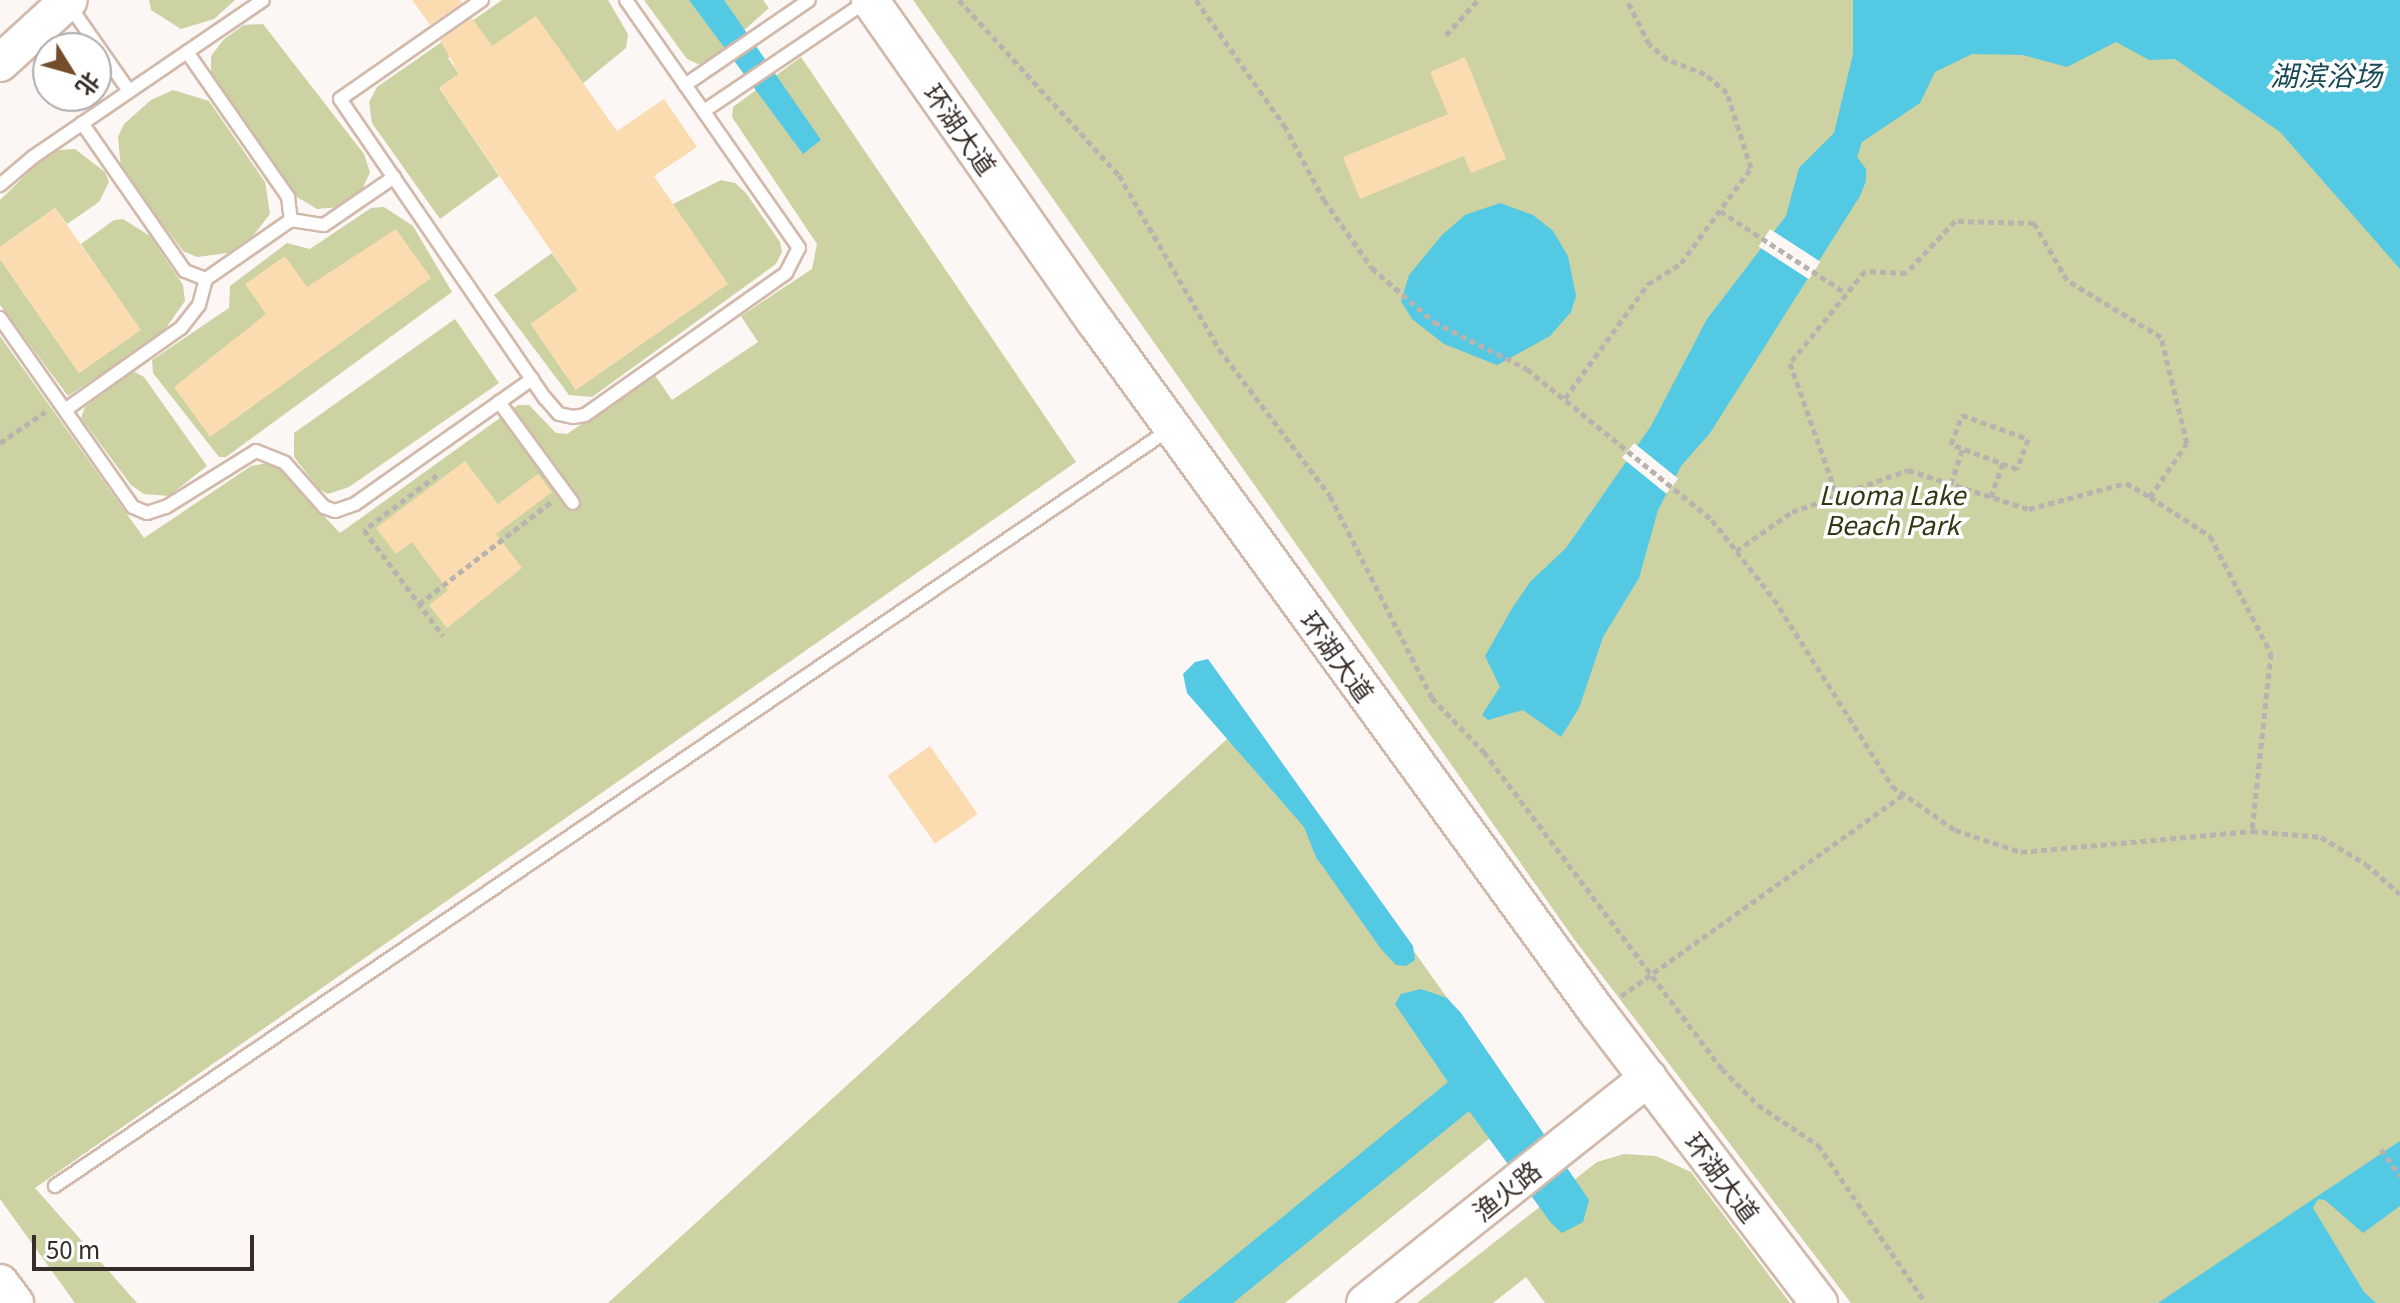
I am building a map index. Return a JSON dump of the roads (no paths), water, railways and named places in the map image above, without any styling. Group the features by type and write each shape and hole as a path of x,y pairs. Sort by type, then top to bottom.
{"main road":[{"name":"环湖大道","path":"869,0 1172,427 1598,1013 1819,1303"},
{"path":"0,63 68,1"},
{"name":"渔火路","path":"1365,1303 1648,1078"},
{"path":"0,1283 15,1303"}],"lane":[{"path":"0,185 82,123 263,0"},
{"path":"482,0 340,99 559,414 585,415 794,263 799,248 626,0"},
{"path":"685,85 809,0"},
{"path":"704,111 869,0"},
{"path":"68,1 129,91"},
{"path":"187,52 288,197 291,220"},
{"path":"82,123 185,271 206,279"},
{"path":"62,406 181,328 199,305 206,279 291,220 324,225 394,177"},
{"path":"0,318 133,507 147,513 166,507 256,451 273,454 324,507 335,511 355,504 532,379"},
{"path":"499,402 573,503"},
{"path":"55,1186 1172,427"}],"water":[{"path":"689,0 724,0 821,140 803,154"},
{"name":"湖滨浴场","path":"1853,0 2400,0 2400,269 2280,132 2175,59 2149,60 2116,42 2067,67 2023,55 1972,54 1935,72 1920,103 1862,142 1857,157 1866,169 1866,181 1860,196 1710,433 1681,466 1658,510 1639,578 1603,637 1579,708 1561,737 1523,710 1488,720 1482,715 1500,687 1485,656 1511,610 1530,582 1566,548 1651,426 1707,319 1786,216 1799,168 1834,133 1853,54"},
{"path":"1500,203 1533,215 1553,231 1568,256 1576,296 1571,312 1550,336 1497,365 1444,344 1412,319 1401,301 1409,275 1442,235 1465,215"},
{"path":"1208,659 1413,946 1415,960 1406,966 1396,965 1381,949 1316,857 1304,827 1187,693 1183,674 1195,662"},
{"path":"1421,989 1447,998 1461,1013 1589,1200 1583,1222 1562,1233 1551,1223 1469,1111 1233,1303 1177,1303 1448,1082 1395,1004 1401,994"},
{"path":"2400,1141 2400,1206 2363,1233 2325,1200 2318,1199 2313,1208 2364,1292 2376,1303 2158,1303"}],"park label":[{"name":"Luoma Lake Beach Park","path":"1892,509"}]}
